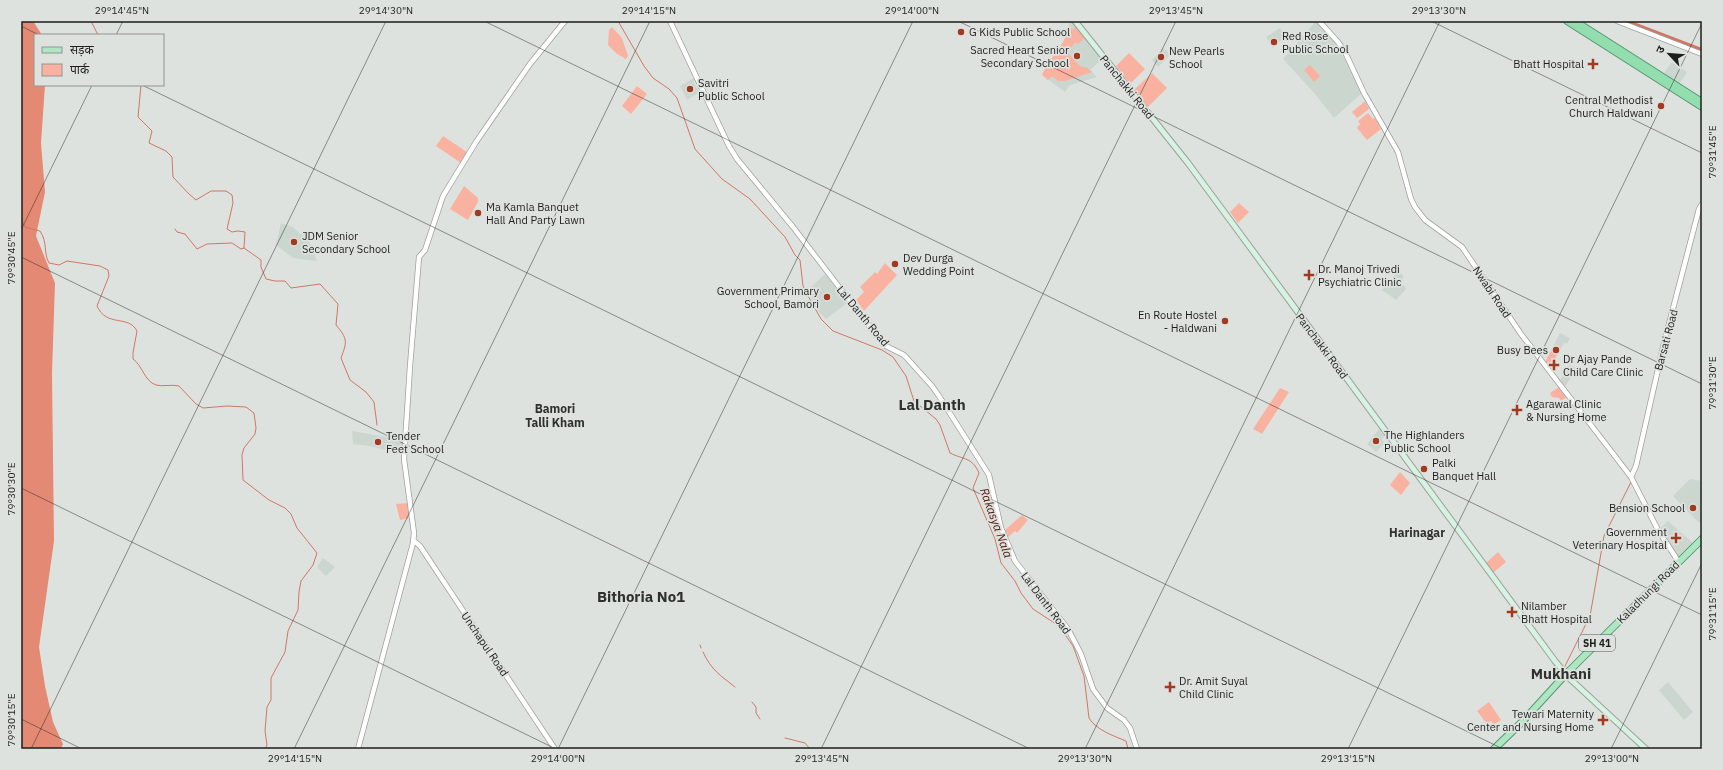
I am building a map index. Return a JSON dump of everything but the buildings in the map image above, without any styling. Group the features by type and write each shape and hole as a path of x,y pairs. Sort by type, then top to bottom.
{"highway":[{"path":"1567,21 1702,102"},
{"path":"1575,21 1702,107"}],"main road":[{"name":"Panchakki Road","path":"1074,21 1180,152 1533,632 1567,675 1646,749"},
{"name":"Kaladhungi Road","path":"1499,749 1567,675 1702,539"},
{"name":"Kaladhungi Road","path":"1679,562 1702,544"},
{"name":"Kaladhungi Road","path":"1494,749 1514,732"}],"street":[{"path":"358,749 413,540 404,459 409,372 419,257 425,250 443,196 476,142 530,64 565,21"},
{"name":"Lal Danth Road","path":"670,21 729,146 737,158 886,346 904,355 939,396 989,476 1001,528 1015,561 1068,629 1081,654 1093,689 1107,708 1127,724 1137,749"},
{"name":"Nwabi Road","path":"1319,21 1345,52 1364,92 1398,152 1411,199 1415,207 1425,220 1462,247 1521,334 1631,477 1658,530 1679,562"},
{"path":"1617,21 1702,54"},
{"name":"Barsati Road","path":"1631,477 1636,466 1664,343 1699,209 1702,204"},
{"name":"Unchapul Road","path":"413,540 420,546 555,749"}],"shaded area":[{"path":"21,21 33,21 41,34 34,34 34,86 45,86 41,143 45,192 36,236 55,283 52,373 54,541 39,647 45,686 53,722 63,744 61,749 21,749"},
{"name":"Sacred Heart Senior Secondary School","path":"1069,21 1072,21 1102,59 1090,70 1097,77 1070,85 1065,92 1042,75 1068,33"},
{"path":"1316,21 1331,37 1340,50 1362,93 1334,118 1315,94 1283,59"},
{"name":"Red Rose Public School","path":"1280,28 1286,36 1273,48 1266,37"},
{"name":"New Pearls School","path":"1163,48 1171,54 1158,67 1152,60"},
{"path":"1672,62 1687,72 1679,84 1664,73"},
{"name":"Savitri Public School","path":"694,78 695,80 693,82 700,92 687,100 680,86"},
{"name":"JDM Senior Secondary School","path":"281,223 293,227 299,233 308,238 317,261 293,258 276,245"},
{"path":"1398,271 1404,276 1401,281 1406,289 1396,300 1382,290"},
{"name":"Government Primary School, Bamori","path":"825,274 847,303 826,319 818,311 808,290"},
{"name":"Busy Bees","path":"1560,333 1570,338 1567,344 1564,343 1550,368 1545,362"},
{"path":"1569,365 1576,368 1565,387 1560,381"},
{"name":"The Highlanders Public School","path":"1380,428 1385,435 1382,439 1385,443 1376,452 1367,444"},
{"name":"Tender Feet School","path":"352,431 404,440 403,455 370,446 353,444"},
{"name":"Bension School","path":"1690,479 1702,481 1702,520 1699,523 1673,496"},
{"name":"Government Veterinary Hospital","path":"1668,521 1694,544 1679,557 1673,553 1659,529"},
{"path":"323,558 335,567 326,576 317,567"},
{"path":"1668,682 1693,712 1684,720 1659,690"}],"green space":[{"path":"1069,25 1072,30 1075,27 1085,38 1078,44 1076,42 1067,52 1081,67 1086,67 1092,72 1065,81 1058,81 1052,76 1048,80 1042,75 1065,39"},
{"path":"612,27 622,38 628,56 626,59 617,54 608,45 609,30"},
{"path":"1129,53 1145,69 1130,84 1116,66"},
{"path":"1310,65 1320,76 1314,82 1304,70"},
{"path":"1152,73 1167,88 1148,107 1134,90"},
{"path":"637,86 647,94 631,114 622,106"},
{"path":"1365,101 1369,109 1357,118 1352,112"},
{"path":"1368,113 1373,119 1375,118 1381,129 1367,140 1357,128 1360,124 1358,121"},
{"path":"443,136 467,152 461,163 436,146"},
{"path":"464,186 478,198 478,202 468,220 450,209"},
{"path":"1239,203 1249,212 1238,223 1230,212"},
{"path":"885,263 897,275 864,311 856,300 864,292 860,287 875,272 877,274"},
{"path":"1553,348 1559,351 1550,368 1545,362"},
{"path":"1559,387 1567,397 1561,401 1559,398 1552,397 1550,393"},
{"path":"1280,388 1289,392 1262,434 1253,429"},
{"path":"1400,472 1410,483 1401,495 1390,485"},
{"path":"407,503 409,518 400,520 396,504"},
{"path":"1022,515 1028,520 1017,533 1015,531 1007,538 1004,531"},
{"path":"1498,552 1506,562 1493,573 1486,563"},
{"path":"1489,702 1501,720 1494,725 1491,721 1487,724 1477,711"}],"waterway":[{"path":"91,21 98,34"},
{"name":"Rakasya Nala","path":"618,21 644,66 653,78 669,89 677,98 695,149 722,179 750,199 785,237 795,255 800,260 803,286 821,319 833,331 882,350 893,357 906,376 914,401 936,419 940,425 950,453 970,461 976,468 979,473 973,488 995,539 1001,563 1015,581 1021,593 1033,609 1059,626 1073,646 1084,676 1089,718 1096,726 1111,735 1126,741 1128,749"},
{"path":"1626,21 1702,50"},
{"path":"141,86 138,117 152,131 149,143 166,151 172,157 173,177 196,200 211,191 226,191 232,195 233,203 227,229 232,232 245,232 244,248 261,260 261,267 266,279 285,281 291,288 320,284 338,304 336,325 343,334 345,341 341,358 350,380 366,392 374,402 377,425"},
{"path":"21,217 25,227 40,231 44,240 46,255 49,263 59,265 67,261 100,266 108,270 109,276 97,306 101,313 106,317 128,323 137,331 133,359 152,383 159,386 179,386 196,404 203,408 227,406 246,407 254,413 256,428 255,434 244,448 242,455 243,480 269,500 285,508 291,514 297,528 317,553 313,565 301,581 298,610 288,631 285,652 271,678 271,700 267,707 265,731 267,745 265,749"},
{"path":"175,229 177,232 185,234 197,249 207,244 232,243 241,249 244,248"},
{"path":"1564,668 1590,616 1604,536 1631,482"},
{"path":"703,652 713,668 735,687"},
{"path":"752,702 756,707 756,713 760,719"},
{"path":"785,738 805,743 810,749"}],"place":[{"name":"G Kids Public School","path":"961,32"},
{"name":"Red Rose Public School","path":"1274,42"},
{"name":"Sacred Heart Senior Secondary School","path":"1077,56"},
{"name":"New Pearls School","path":"1161,57"},
{"name":"Bhatt Hospital","path":"1593,64"},
{"name":"Savitri Public School","path":"690,89"},
{"name":"Central Methodist Church Haldwani","path":"1661,106"},
{"name":"Ma Kamla Banquet Hall And Party Lawn","path":"478,213"},
{"name":"JDM Senior Secondary School","path":"294,242"},
{"name":"Dev Durga Wedding Point","path":"895,264"},
{"name":"Dr. Manoj Trivedi Psychiatric Clinic","path":"1309,275"},
{"name":"Government Primary School, Bamori","path":"827,297"},
{"name":"En Route Hostel - Haldwani","path":"1225,321"},
{"name":"Busy Bees","path":"1556,350"},
{"name":"Dr Ajay Pande Child Care Clinic","path":"1554,365"},
{"name":"Agarawal Clinic & Nursing Home","path":"1517,410"},
{"name":"The Highlanders Public School","path":"1376,441"},
{"name":"Tender Feet School","path":"378,442"},
{"name":"Palki Banquet Hall","path":"1424,469"},
{"name":"Bension School","path":"1693,508"},
{"name":"Government Veterinary Hospital","path":"1676,538"},
{"name":"Nilamber Bhatt Hospital","path":"1512,612"},
{"name":"Dr. Amit Suyal Child Clinic","path":"1170,687"},
{"name":"Tewari Maternity Center and Nursing Home","path":"1603,720"}],"district":[{"name":"Lal Danth","path":"932,405"},
{"name":"Bamori Talli Kham","path":"555,416"},
{"name":"Harinagar","path":"1417,533"},
{"name":"Bithoria No1","path":"641,597"},
{"name":"Mukhani","path":"1561,674"}]}
